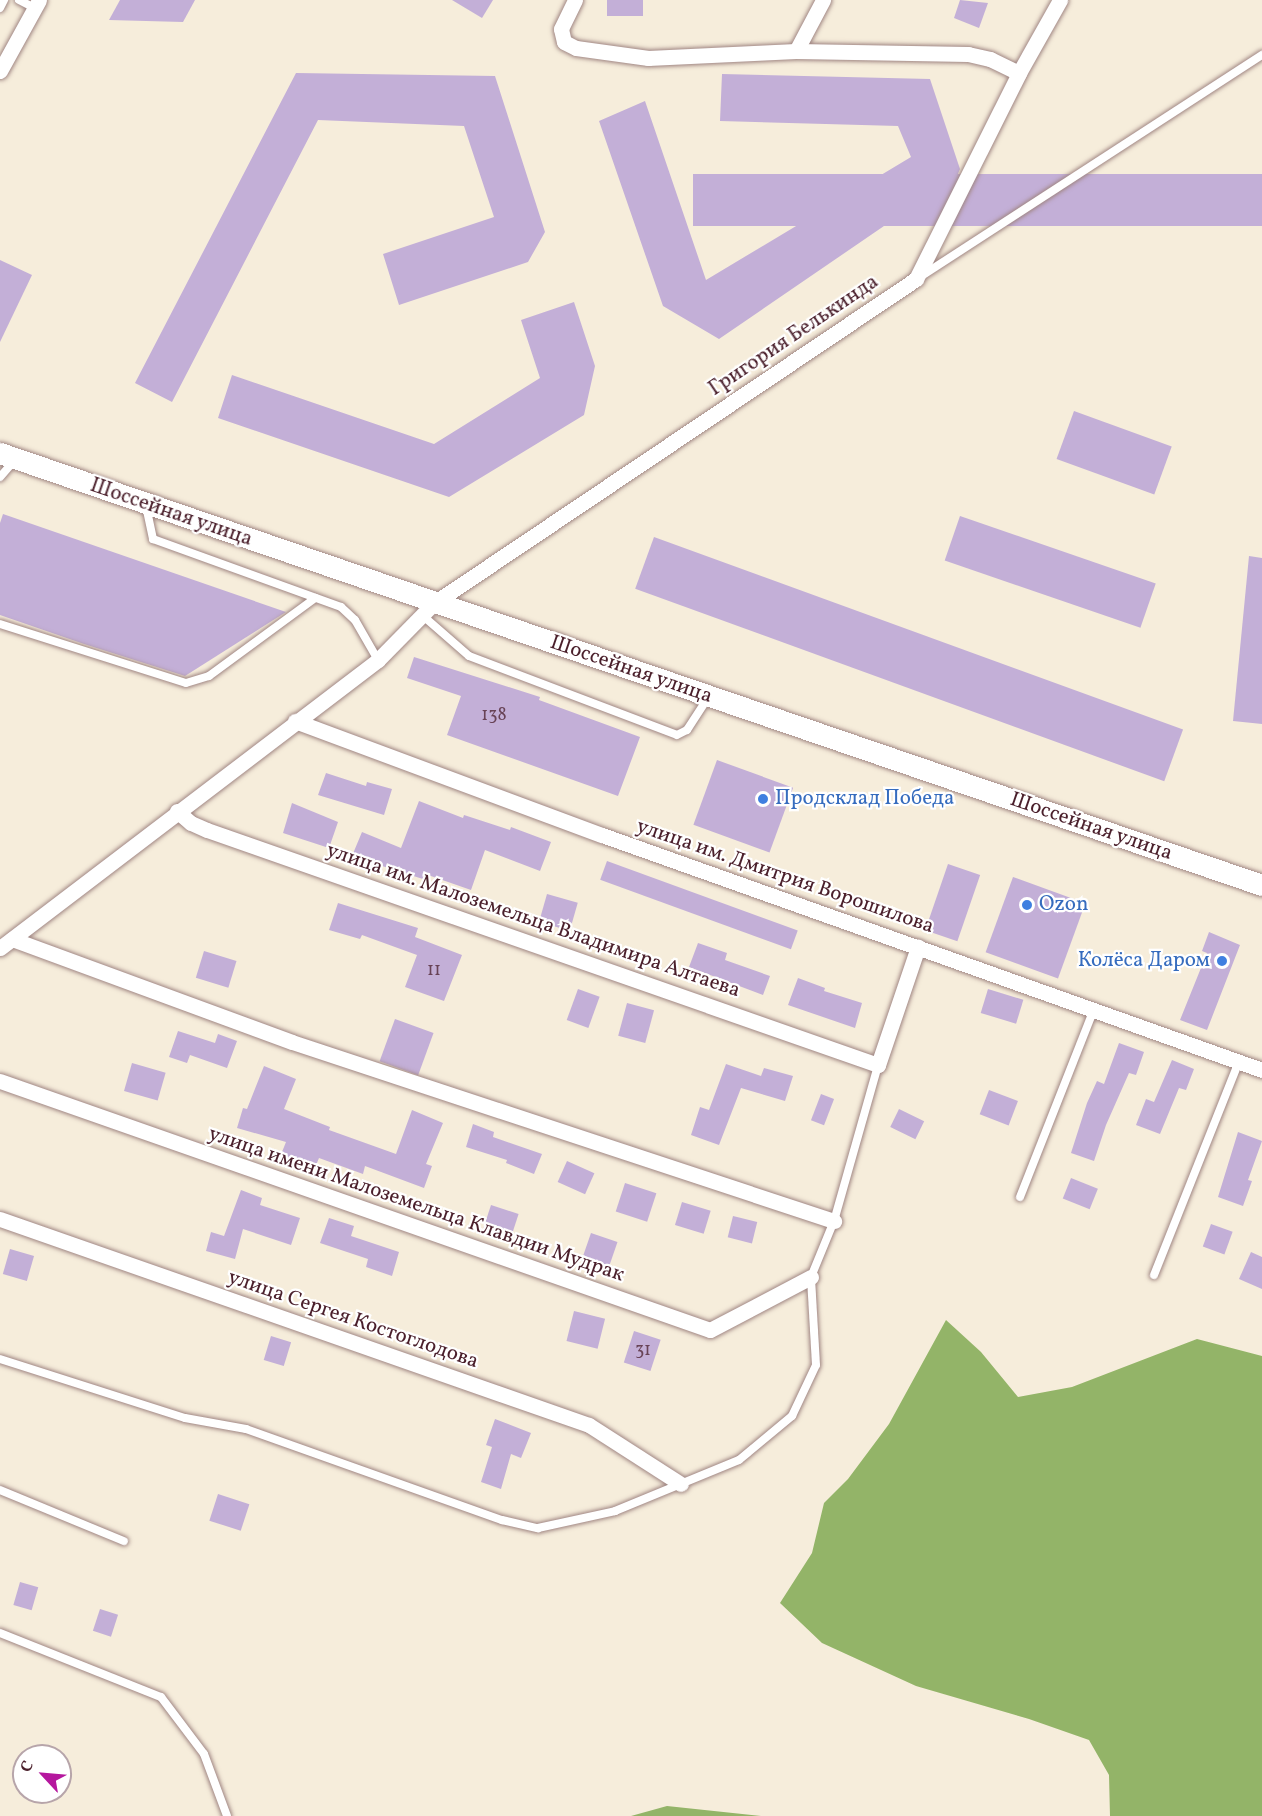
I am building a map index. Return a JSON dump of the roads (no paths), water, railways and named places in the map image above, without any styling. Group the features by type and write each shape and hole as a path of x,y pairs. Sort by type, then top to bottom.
{"street":[{"path":"575,0 561,29 564,42 576,48 648,58 795,51 968,54 990,59 1019,73"},
{"path":"795,51 823,0"},
{"name":"Григория Белькинда","path":"6,943 378,660 428,609 916,279 1019,73 1060,0"},
{"path":"0,71 37,4"},
{"name":"Шоссейная улица","path":"8,456 428,609 708,697 1262,885"},
{"name":"улица им. Дмитрия Ворошилова","path":"295,721 590,831 1262,1070"},
{"name":"улица им. Малоземельца Владимира Алтаева","path":"177,811 191,823 207,830 878,1065"},
{"path":"6,943 292,1042 834,1221"},
{"path":"878,1065 918,946"},
{"name":"улица имени Малоземельца Клавдии Мудрак","path":"0,1081 710,1330 811,1277"},
{"name":"улица Сергея Костоглодова","path":"0,1219 589,1425 681,1484"}],"lane":[{"path":"0,8 4,0"},
{"path":"19,0 37,4"},
{"path":"916,279 1262,55"},
{"path":"0,477 8,456"},
{"path":"146,505 153,539 341,607 355,620 378,660"},
{"path":"0,624 186,683 209,676 315,598"},
{"path":"428,609 469,656 677,735 687,730 708,697"},
{"path":"1020,1197 1094,1009"},
{"path":"1154,1275 1239,1061"},
{"path":"0,1359 184,1418 246,1429 502,1520 538,1528 615,1511 739,1460 792,1416 816,1365 811,1277 834,1221 878,1065"},
{"path":"0,1490 124,1541"},
{"path":"0,1633 161,1697 204,1754 227,1816"}],"place":[{"name":"Продсклад Победа","path":"763,799"},
{"name":"Ozon","path":"1027,905"},
{"name":"Колёса Даром","path":"1222,961"}]}
